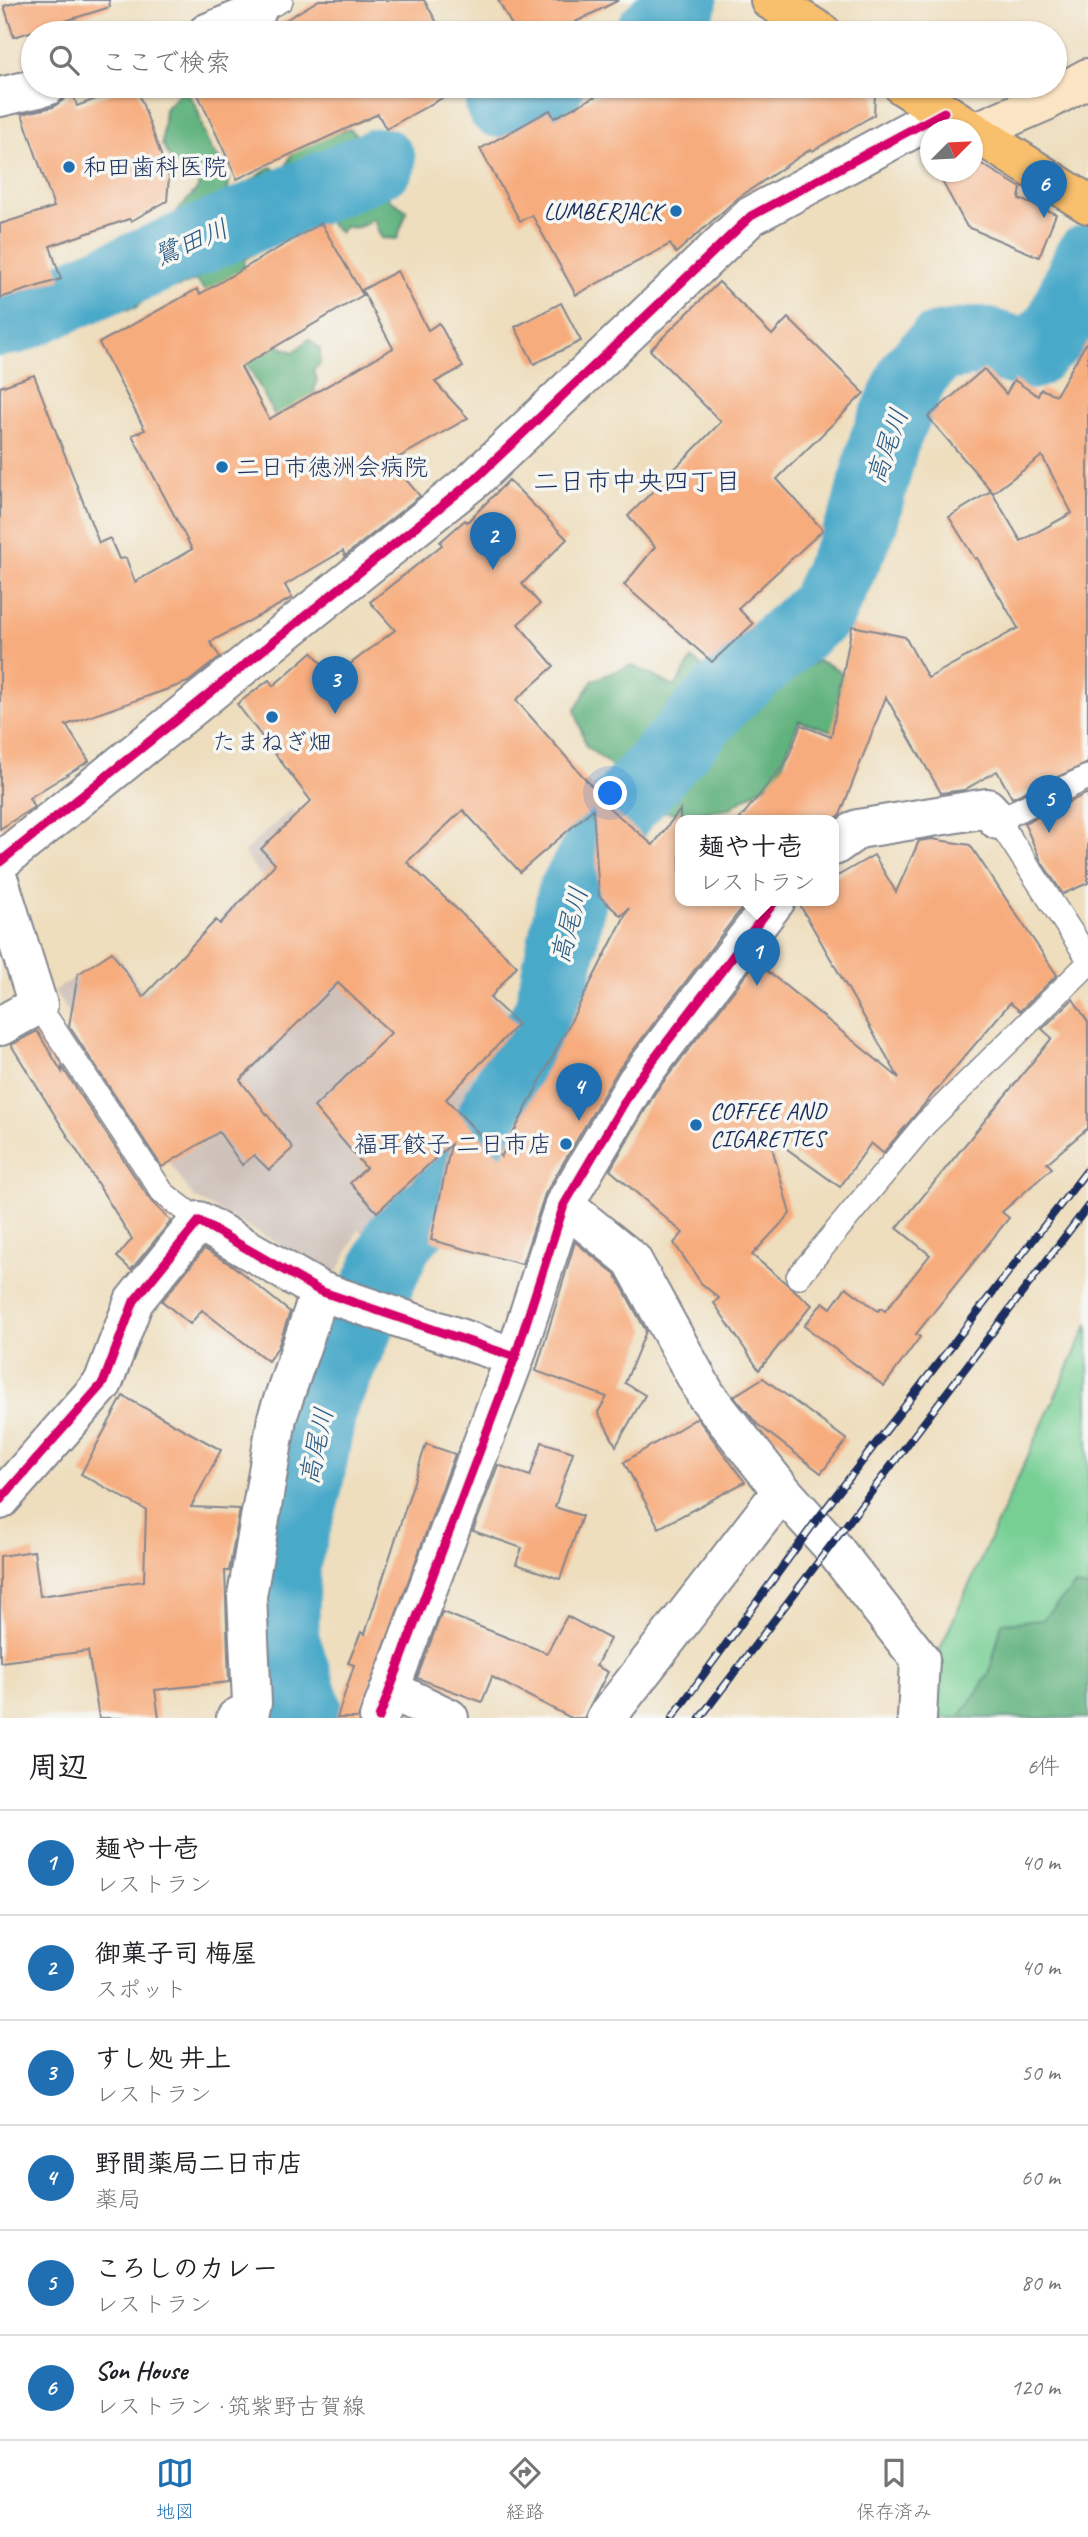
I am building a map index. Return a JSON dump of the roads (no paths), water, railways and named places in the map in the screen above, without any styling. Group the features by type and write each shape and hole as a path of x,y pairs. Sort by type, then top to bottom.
{"main road":[{"path":"770,0 802,21"},
{"path":"1067,90 1088,78"},
{"path":"922,98 944,112 989,127 1044,176 1088,204"},
{"path":"989,127 1051,98"}],"street":[{"path":"234,21 268,6"},
{"path":"0,97 21,92"},
{"path":"0,862 475,479 751,216 944,112"},
{"path":"839,842 858,829 987,808 998,820"},
{"path":"0,884 38,1005 0,1026"},
{"path":"449,1718 385,1704 515,1357 564,1205 637,1081 771,906"},
{"path":"564,1205 632,1260 706,1395 782,1491 830,1544 920,1659 917,1718"},
{"path":"0,1500 103,1383 134,1301 199,1221 327,1293 515,1357"},
{"path":"236,1718 250,1711 252,1703 247,1596 277,1418 327,1293"},
{"path":"606,1718 782,1491"}],"lane":[{"path":"1088,777 998,820 1088,958"},
{"path":"798,1277 925,1124 1088,964"},
{"path":"38,1005 163,1193 199,1221"}],"waterway":[{"name":"鷺田川","path":"662,21 683,0"},
{"name":"鷺田川","path":"500,103 514,98"},
{"name":"鷺田川","path":"0,322 13,320 381,162"},
{"name":"高尾川","path":"310,1718 284,1638 286,1561 307,1489 323,1404 398,1241 470,1158 549,1011 572,894 618,812 721,697 822,609 863,522 884,442 914,373 939,347 980,341 1030,355 1058,329 1088,259"}],"railway":[{"path":"672,1718 813,1525 1088,1169"},
{"path":"700,1718 1088,1206"}],"place":[{"name":"和田歯科医院","path":"69,167"},
{"name":"LUMBERJACK","path":"676,211"},
{"name":"Son House","path":"1044,218"},
{"name":"二日市徳洲会病院","path":"222,467"},
{"name":"御菓子司 梅屋","path":"493,570"},
{"name":"すし処 井上","path":"335,714"},
{"name":"たまねぎ畑","path":"272,717"},
{"name":"ころしのカレー","path":"1049,833"},
{"name":"麺や十壱","path":"757,986"},
{"name":"野間薬局二日市店","path":"579,1121"},
{"name":"COFFEE AND CIGARETTES","path":"696,1125"},
{"name":"福耳餃子 二日市店","path":"566,1144"}],"district":[{"name":"二日市中央四丁目","path":"637,481"}]}
